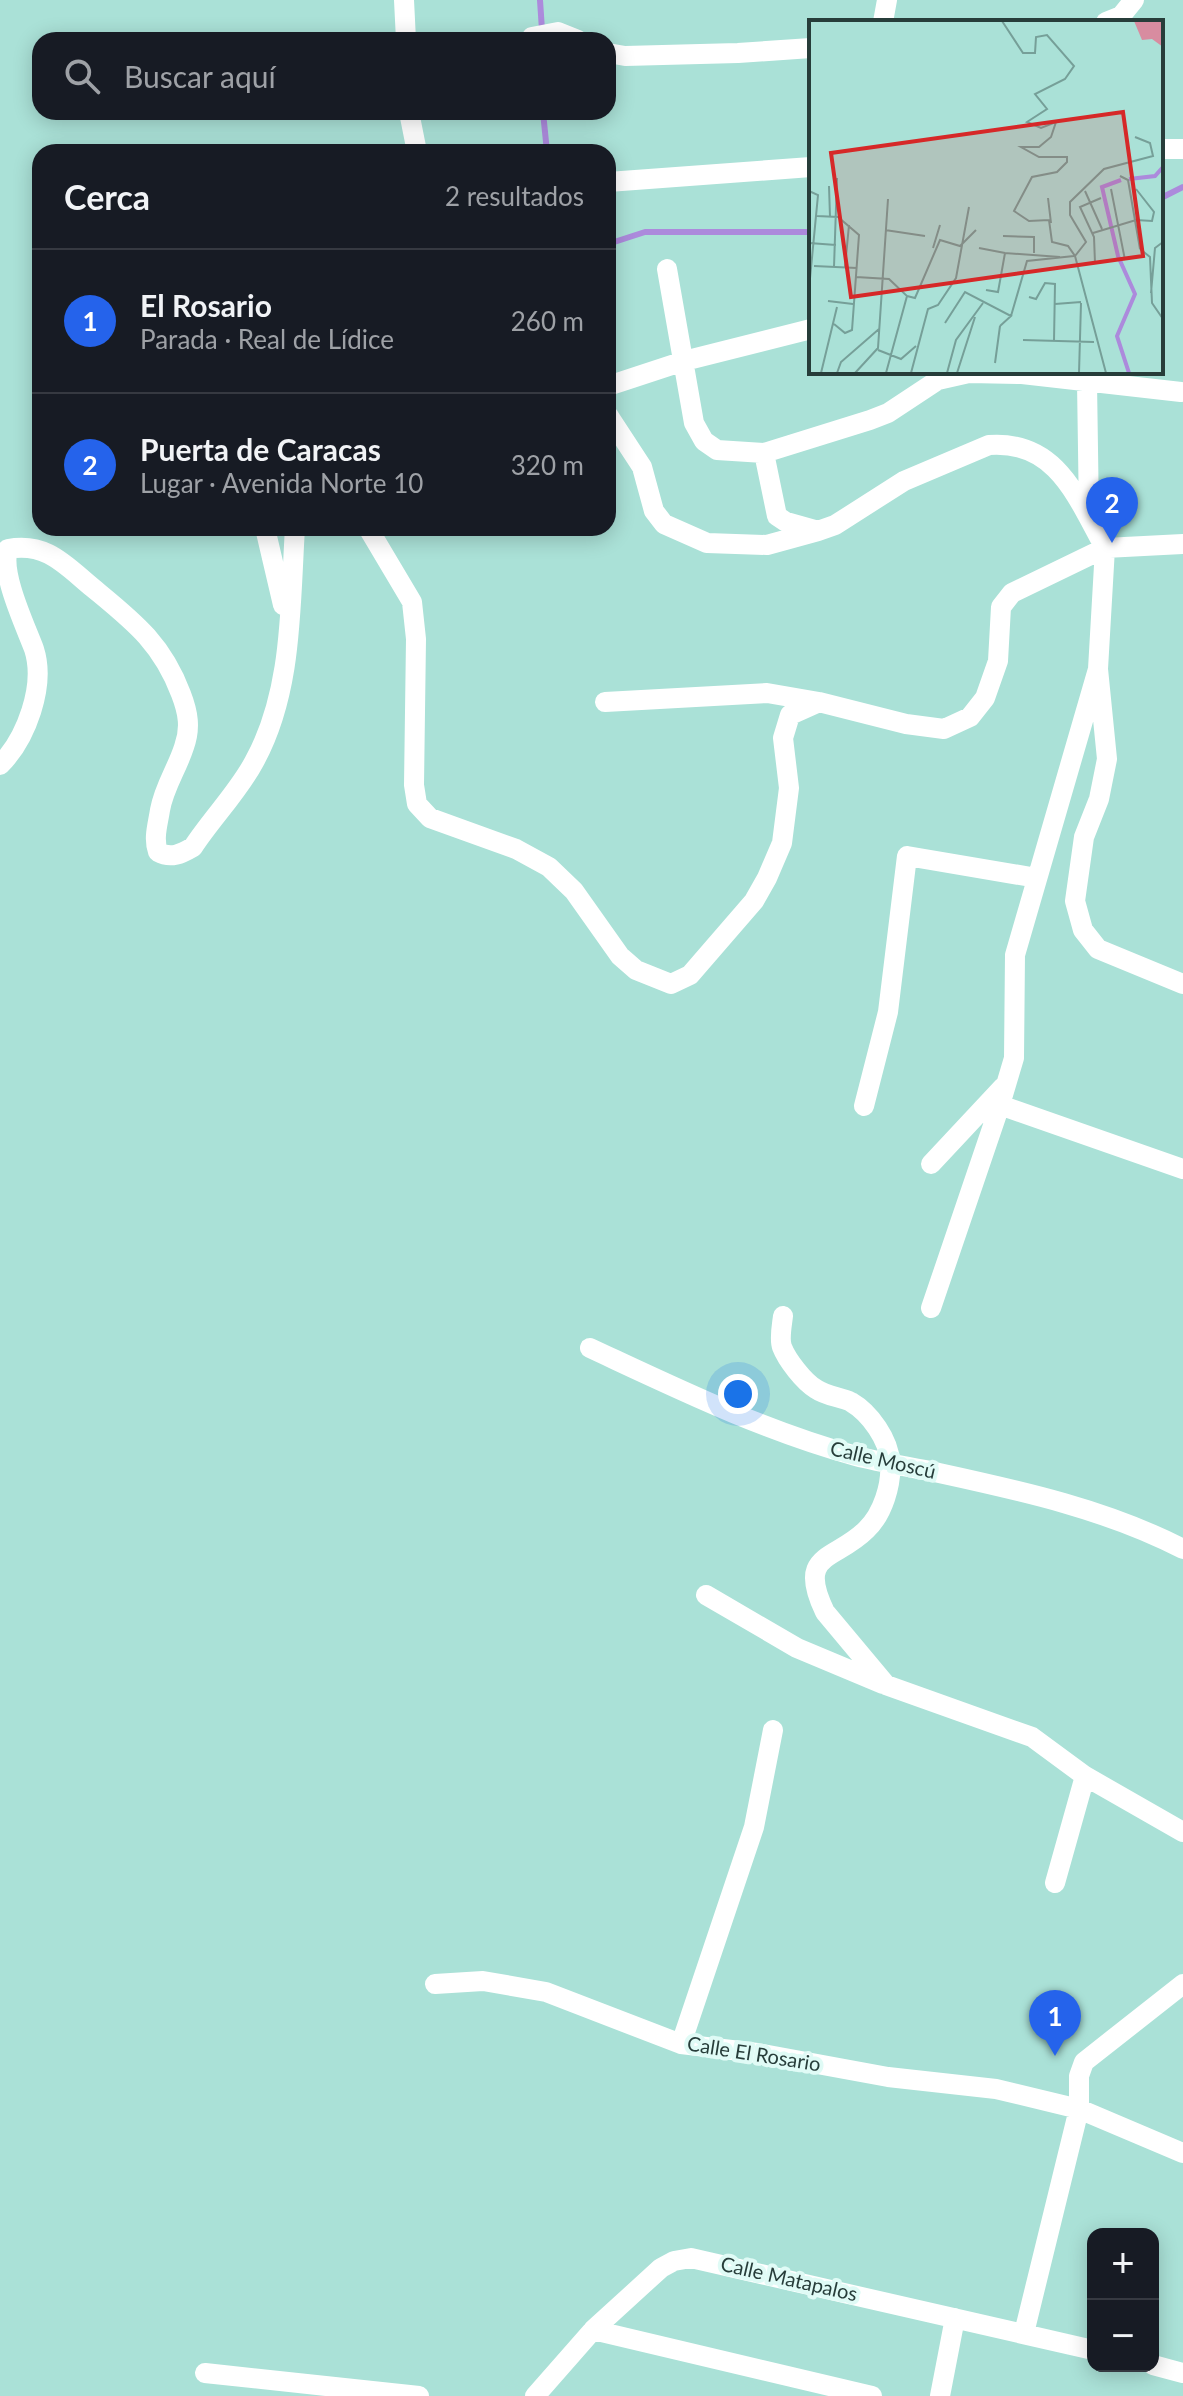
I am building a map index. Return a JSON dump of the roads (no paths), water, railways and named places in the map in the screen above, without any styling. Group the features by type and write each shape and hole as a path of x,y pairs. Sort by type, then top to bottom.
{"street":[{"path":"404,0 406,32"},
{"path":"883,20 887,0"},
{"path":"616,54 696,55 809,48"},
{"path":"411,120 415,144"},
{"path":"616,181 809,167"},
{"path":"667,269 694,423 704,441 717,450 764,453 879,417 937,376 958,374"},
{"path":"616,383 684,361 809,330"},
{"path":"1022,374 1181,392"},
{"path":"1087,382 1089,520"},
{"path":"616,427 642,467 654,511 664,524 707,543 767,545 818,531 835,525 904,481 989,445 1004,444 1031,451 1065,476 1105,548 1098,669 1107,759 1104,780 1084,837 1077,868 1077,917 1088,940 1098,949 1183,984"},
{"path":"764,453 777,516 786,522 818,531"},
{"path":"267,536 288,628"},
{"path":"0,765 15,749 29,719 37,677 35,652 15,605 3,557 8,549 24,546 49,552 148,634 171,667 188,713 188,731 185,746 163,796 155,844 158,852 166,856 181,855 193,847 253,765 270,729 286,658 294,536"},
{"path":"373,536 412,602 416,639 414,785 417,804 430,818 516,849 549,867 574,891 620,956 636,970 671,984 690,975 754,901 767,878 782,843 789,788 783,738 790,715 819,702"},
{"path":"605,702 767,693 819,702 906,724 944,729 970,717 985,698 998,661 1001,607 1012,593 1105,548 1183,544"},
{"path":"931,1308 1014,1058 1015,955 1098,669"},
{"path":"864,1106 888,1012 907,856 1037,878"},
{"path":"931,1164 1006,1084"},
{"path":"1000,1105 1183,1169"},
{"path":"783,1316 781,1345 797,1370 815,1389 853,1403 876,1425 888,1447 890,1463 884,1502 874,1520 865,1531 823,1557 815,1572 818,1599 825,1612 886,1685"},
{"name":"Calle Moscú","path":"590,1348 783,1432 856,1456 1085,1509 1150,1531 1183,1549"},
{"path":"706,1595 797,1648 886,1685 1032,1737 1085,1776 1183,1832"},
{"path":"681,2044 754,1827 773,1730"},
{"path":"1055,1883 1085,1776"},
{"name":"Calle El Rosario","path":"435,1984 483,1981 546,1992 681,2044 757,2053 888,2077 996,2089 1079,2109 1183,2153"},
{"path":"1024,2333 1079,2109 1079,2076 1084,2062 1183,1984"},
{"name":"Calle Matapalos","path":"535,2396 593,2330 661,2268 674,2261 691,2258 1087,2349"},
{"path":"940,2396 955,2318"},
{"path":"593,2330 872,2396"},
{"path":"1159,2367 1183,2373"},
{"path":"205,2373 419,2396"}],"waterway":[{"path":"540,0 542,30"},
{"path":"544,120 546,144"},
{"path":"1163,197 1183,187"},
{"path":"616,241 645,232 809,232"}],"place":[{"name":"Puerta de Caracas","path":"1112,543"},
{"name":"El Rosario","path":"1055,2056"}]}
